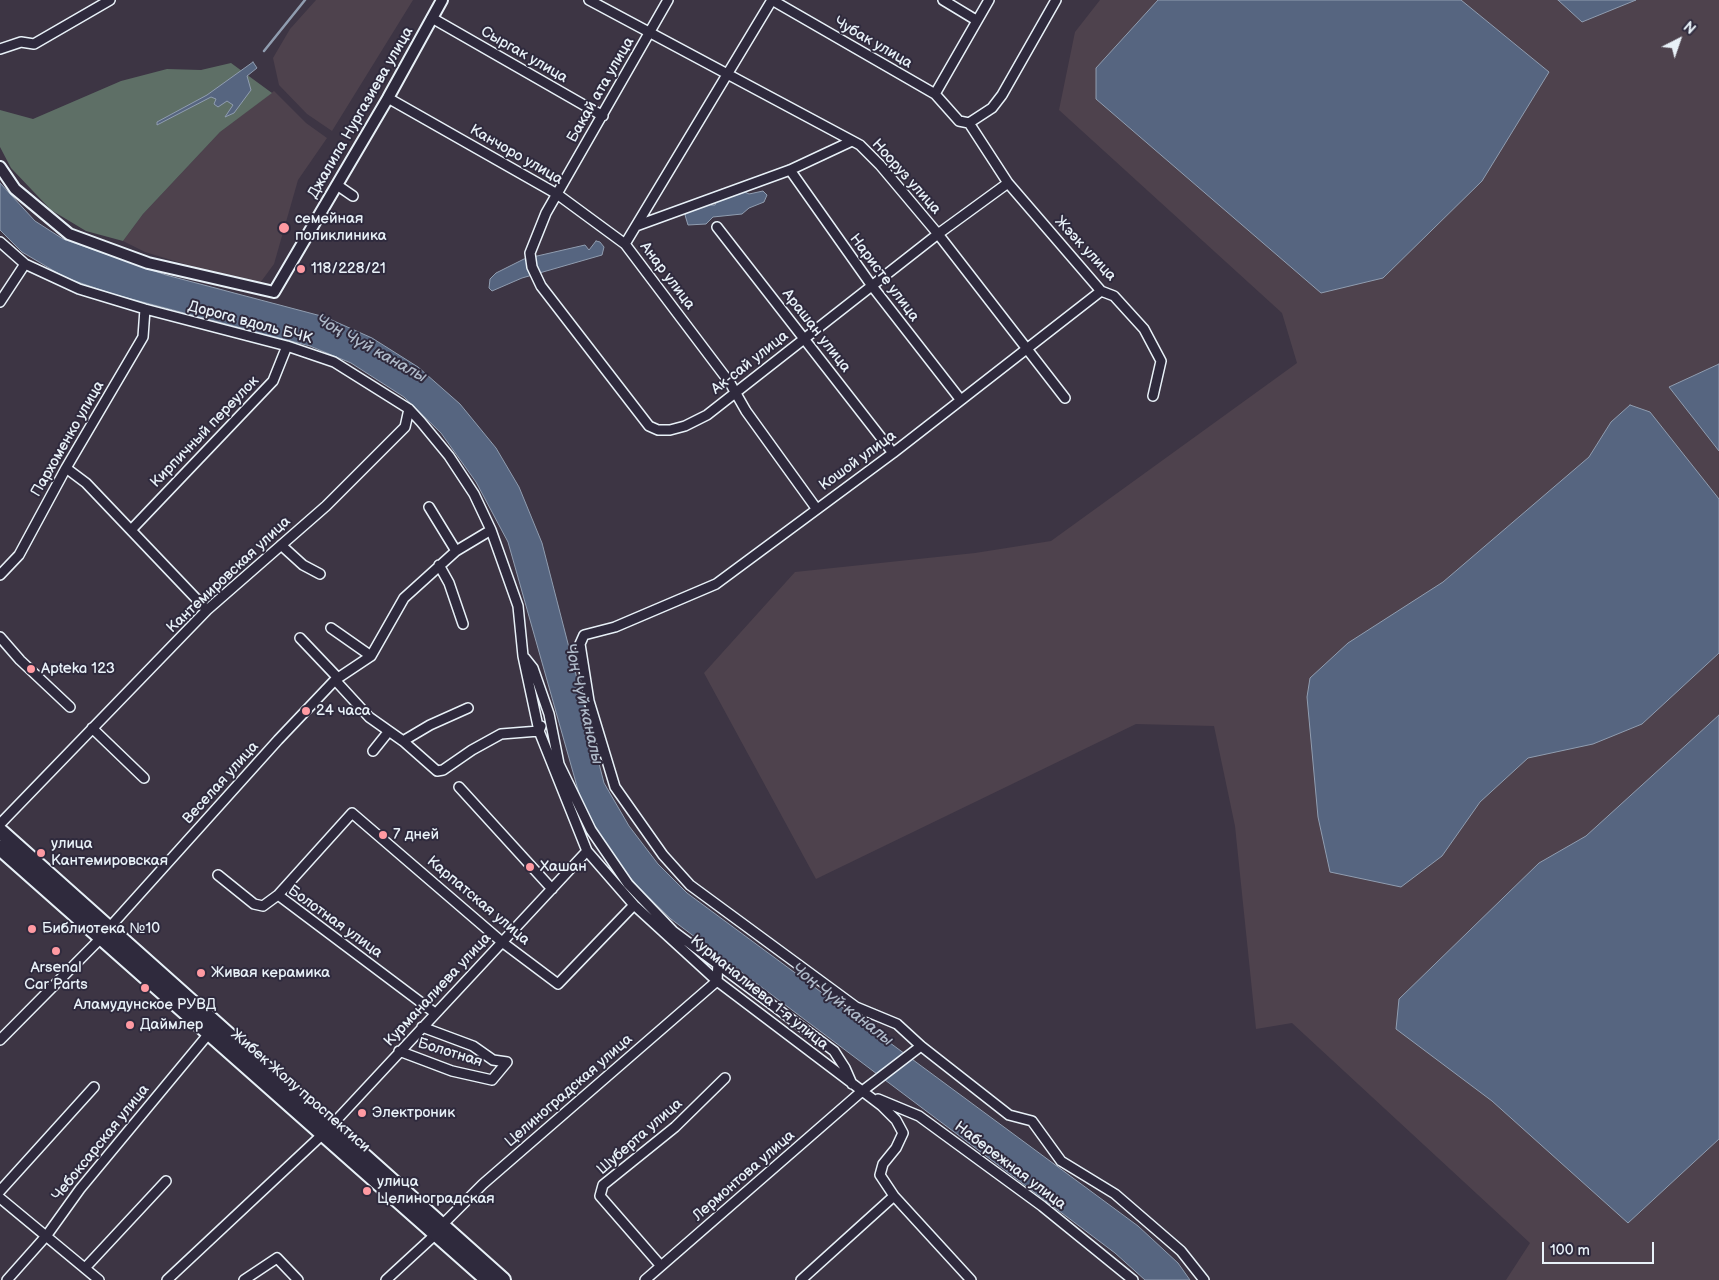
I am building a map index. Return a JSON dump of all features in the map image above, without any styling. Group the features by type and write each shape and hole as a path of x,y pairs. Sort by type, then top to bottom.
{"main road":[{"name":"Жибек Жолу проспектиси","path":"0,832 106,933 213,1029 439,1230 503,1280"},
{"name":"Жибек Жолу проспектиси","path":"0,848 106,933"},
{"name":"Жибек Жолу проспектиси","path":"439,1230 488,1280"}],"street":[{"path":"0,49 21,42 34,44 110,0"},
{"name":"Джалила Нургазиева улица","path":"0,167 15,189 69,234 148,263 274,292 388,98 442,0"},
{"name":"Нооруз улица","path":"590,0 650,34 852,141 880,164 938,234 1065,398"},
{"name":"Бакай ата улица","path":"557,194 668,0"},
{"name":"Анар улица","path":"772,0 625,244 730,383 746,411 816,508"},
{"name":"Чубак улица","path":"772,0 935,94"},
{"path":"943,0 976,20"},
{"path":"935,94 988,0"},
{"path":"969,123 992,108 1002,95 1056,0"},
{"name":"Сыргак улица","path":"432,18 603,116"},
{"name":"Жээк улица","path":"935,94 959,120 969,123 1008,183 1101,291 1114,296 1144,329 1161,361 1152,396"},
{"name":"Канчоро улица","path":"388,98 557,194 625,244"},
{"path":"636,226 790,170 852,141"},
{"name":"Наристе улица","path":"790,170 872,286 960,399"},
{"name":"Ак-сай улица","path":"557,194 546,212 530,253 532,267 541,286 649,426 658,430 670,430 685,426 707,415 938,234 1008,183"},
{"path":"337,185 354,196"},
{"name":"Арашан улица","path":"717,227 893,453"},
{"name":"Дорога вдоль БЧК","path":"0,242 25,264 79,289 145,309 287,346 334,362 409,409 449,456 474,494 491,530"},
{"path":"0,302 25,264"},
{"name":"Кошой улица","path":"918,1048 897,1024 856,1007 690,885 663,855 615,787 589,702 580,644 584,635 615,627 716,584 816,508 893,453 1101,291"},
{"name":"Пархоменко улица","path":"0,575 19,555 66,468 143,337 145,309"},
{"name":"Кирпичный переулок","path":"131,530 274,381 287,346"},
{"name":"Кантемировская улица","path":"0,824 207,610 326,506 405,427 409,409"},
{"path":"66,468 86,483 207,610"},
{"path":"429,507 456,551"},
{"name":"Веселая улица","path":"0,1040 106,933 272,747 337,679 371,656 404,598 456,551 491,530"},
{"name":"Курманалиева 1-я улица","path":"491,530 518,606 523,656 539,731 587,852 634,906 717,981 861,1092"},
{"path":"281,545 303,565 320,574"},
{"path":"439,565 449,583 462,624"},
{"path":"331,628 371,656"},
{"path":"0,637 20,660 70,707"},
{"path":"300,638 370,717 403,741 437,771 443,770 472,750 501,734 539,731 548,714"},
{"path":"523,656 533,668 548,714 559,764 591,830 628,884 673,930 834,1051 845,1068 852,1084"},
{"path":"403,741 430,725 468,708"},
{"path":"92,728 144,778"},
{"path":"373,751 389,731"},
{"path":"459,787 552,889"},
{"name":"Карпатская улица","path":"278,895 352,813 502,942 558,984 634,906"},
{"path":"587,852 591,830"},
{"name":"Курманалиева улица","path":"167,1280 327,1130 422,1026 587,852"},
{"name":"Болотная улица","path":"218,875 254,904 263,906 278,895 435,1013"},
{"path":"717,981 718,962"},
{"name":"Целиноградская улица","path":"386,1280 439,1230 483,1184 717,981"},
{"name":"Болотная","path":"399,1051 452,1071 492,1080 507,1062 493,1060 472,1046 422,1026"},
{"name":"Чебоксарская улица","path":"7,1280 47,1235 80,1189 213,1029"},
{"path":"918,1048 1009,1115 1032,1121 1061,1161 1116,1194 1182,1251 1204,1280"},
{"name":"Лермонтова улица","path":"645,1280 861,1092 918,1048"},
{"name":"Шуберта улица","path":"662,1266 600,1196 604,1185 675,1127 725,1078"},
{"path":"0,1191 94,1087"},
{"path":"861,1092 882,1106 896,1120 903,1133 896,1148 883,1164 880,1175 894,1196 971,1280"},
{"name":"Набережная улица","path":"861,1092 919,1116 1042,1206 1133,1280"},
{"path":"85,1268 166,1181"},
{"path":"801,1280 894,1196"},
{"path":"0,1198 99,1280"},
{"path":"244,1280 277,1258 298,1280"}],"shaded area":[{"path":"316,0 413,0 332,131 307,114 279,85 273,58 290,29"},
{"path":"1100,0 1719,0 1719,1280 1506,1280 1530,1243 1292,1023 1256,1029 1235,826 1214,726 1136,724 816,879 704,673 795,572 975,553 1051,541 1297,363 1282,313 1059,110 1075,32"},
{"path":"274,91 306,123 327,138 298,180 274,264 260,283 211,272 145,252 123,241 143,214 220,132"}],"green space":[{"path":"231,63 272,93 220,132 143,214 123,241 86,231 51,210 11,168 0,147 0,110 33,119 121,81 167,69 201,70"}],"water":[{"path":"1158,0 1461,0 1549,72 1482,181 1383,278 1321,293 1096,99 1096,68"},
{"path":"1558,0 1636,0 1582,22"},
{"path":"253,62 257,68 247,76 251,90 234,113 225,117 233,105 227,101 218,107 214,104 216,99 211,97 157,125 157,122 207,95"},
{"name":"Чоң Чүй каналы","path":"0,183 35,221 63,239 166,275 325,317 372,338 418,367 460,404 496,448 519,487 542,543 604,783 629,826 658,864 687,893 1138,1226 1178,1263 1190,1280 1145,1280 1115,1253 671,919 639,888 606,848 580,797 508,542 476,482 441,433 404,397 351,363 310,346 116,295 66,278 22,252 0,230"},
{"path":"741,190 749,194 763,191 767,195 764,202 749,208 742,214 713,217 706,224 688,225 685,215 691,208 710,201 711,205 715,205 718,198"},
{"path":"596,241 600,242 604,247 602,255 522,278 492,291 489,288 490,279 496,273 524,259 585,245 589,250"},
{"path":"1719,364 1719,451 1669,387"},
{"path":"1630,405 1650,412 1719,499 1719,653 1642,724 1593,744 1528,758 1480,802 1442,856 1401,887 1330,872 1318,817 1307,697 1310,678 1348,643 1443,582 1589,457 1611,422"},
{"path":"1719,715 1719,1139 1628,1223 1492,1101 1396,1029 1399,999 1539,863 1586,836"}],"waterway":[{"path":"264,51 305,0"}],"place":[{"name":"семейная поликлиника","path":"284,228"},
{"name":"118/228/21","path":"301,269"},
{"name":"Apteka 123","path":"31,669"},
{"name":"24 часа","path":"306,711"},
{"name":"7 дней","path":"383,835"},
{"name":"улица Кантемировская","path":"41,853"},
{"name":"Хашан","path":"530,867"},
{"name":"Библиотека №10","path":"32,929"},
{"name":"Arsenal Car Parts","path":"56,951"},
{"name":"Живая керамика","path":"201,973"},
{"name":"Аламудунское РУВД","path":"145,988"},
{"name":"Даймлер","path":"130,1025"},
{"name":"Электроник","path":"362,1113"},
{"name":"улица Целиноградская","path":"367,1191"}]}
